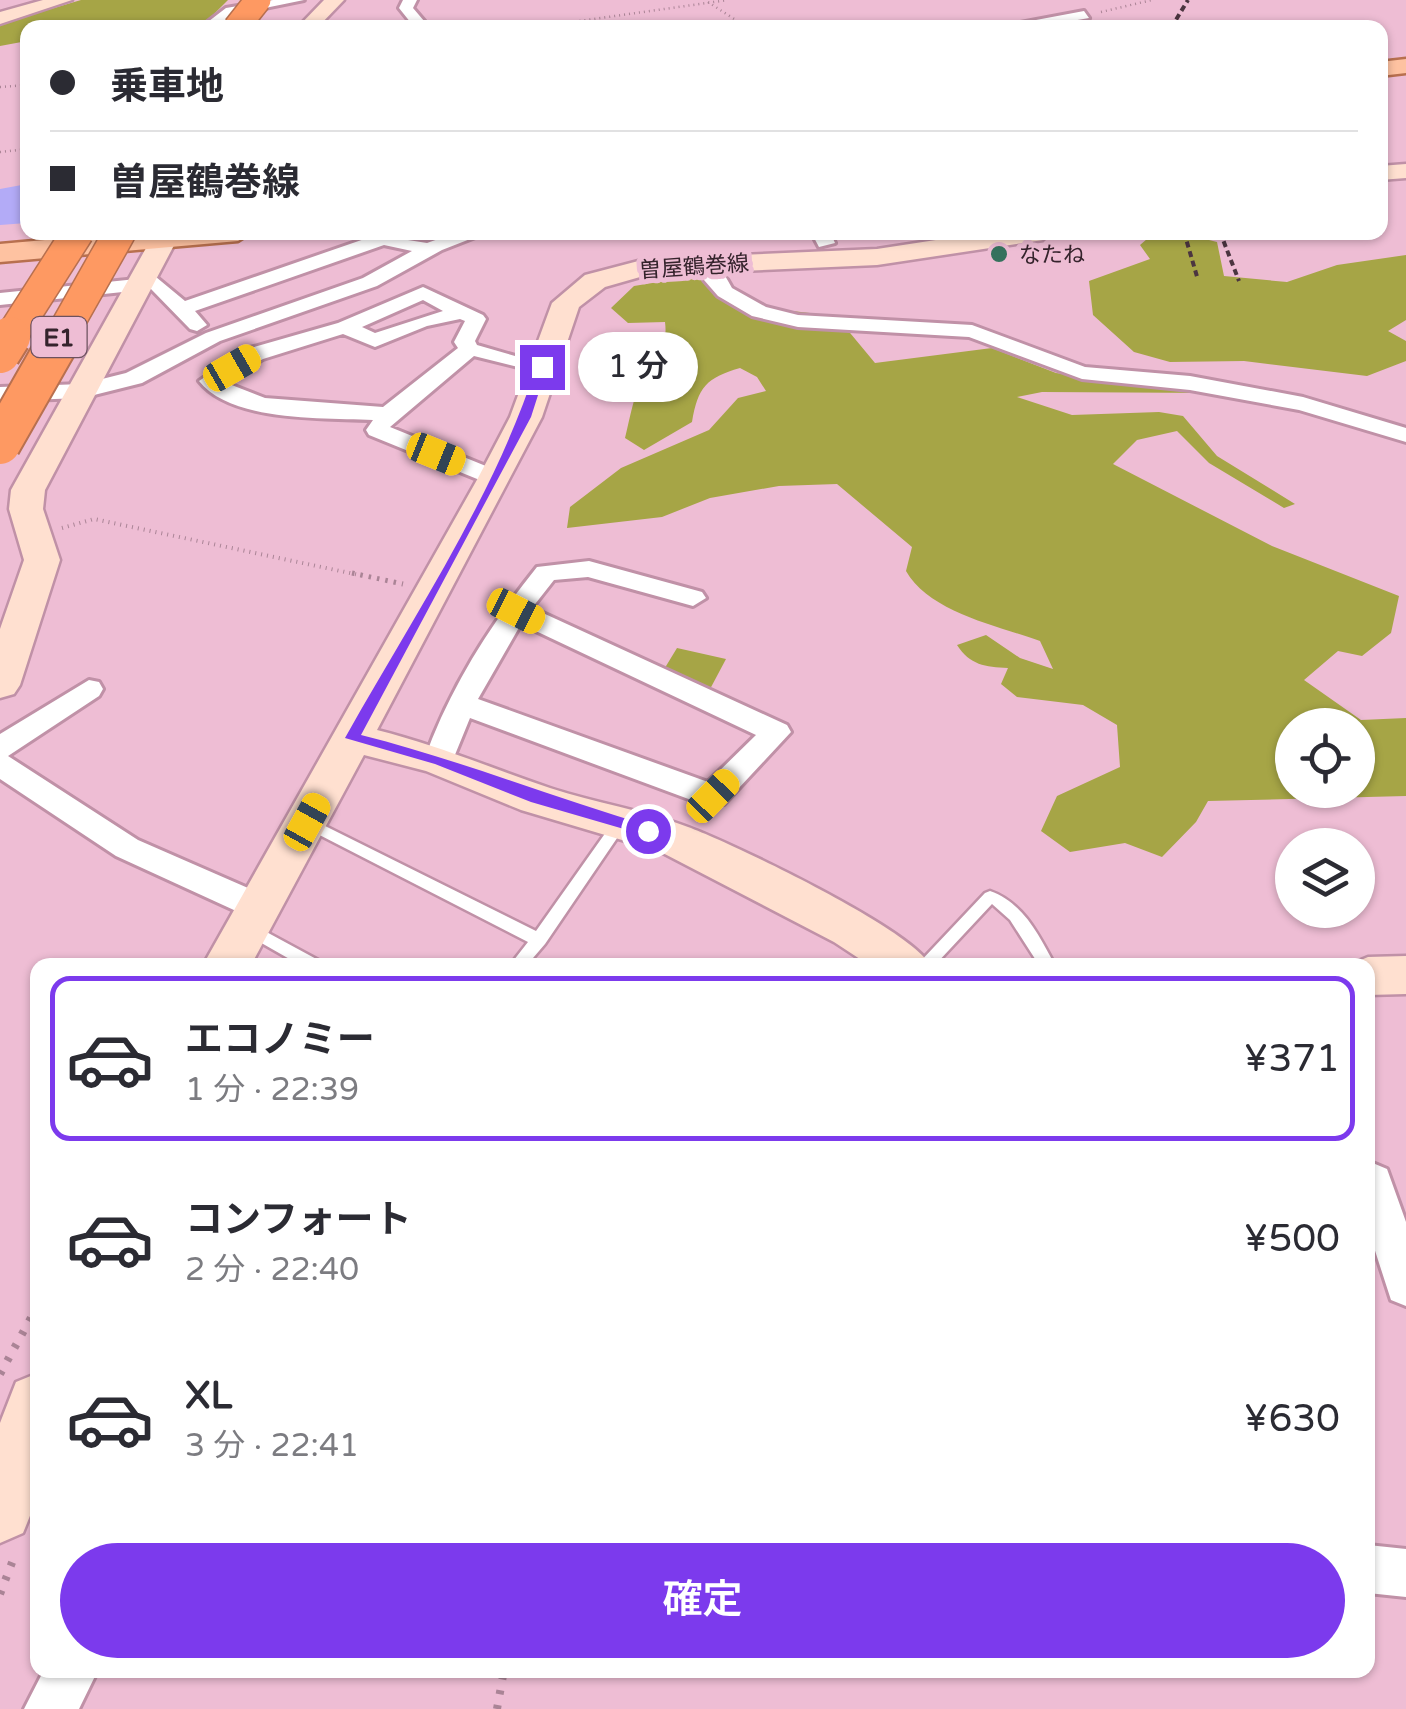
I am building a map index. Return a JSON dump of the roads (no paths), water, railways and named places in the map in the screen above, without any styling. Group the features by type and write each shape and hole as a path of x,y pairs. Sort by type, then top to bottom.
{"highway":[{"path":"242,20 258,0"},
{"name":"E1","path":"0,353 73,240"},
{"name":"E1","path":"0,444 115,240"}],"main road":[{"path":"0,18 62,0"},
{"path":"314,20 335,0"},
{"path":"0,252 124,240"},
{"path":"0,684 42,560 26,509 28,490 164,240"},
{"name":"曽屋鶴巻線","path":"232,958 495,478 526,417 557,319 580,290 619,272 706,248 804,240"},
{"name":"曽屋鶴巻線","path":"706,248 859,258 991,240"},
{"path":"352,738 439,760 536,798 621,822 711,856 851,929 895,958"},
{"path":"1375,976 1406,975"},
{"path":"0,1510 30,1426"}],"street":[{"path":"219,20 231,12 297,0"},
{"path":"1052,20 1084,15"},
{"path":"181,308 380,240"},
{"path":"388,240 430,249"},
{"path":"0,394 82,391 134,378 210,339 370,282 430,249 456,240"},
{"path":"706,248 714,280 725,292 759,312 798,321 972,331 1082,373 1190,382 1303,404 1406,435"},
{"path":"0,300 156,283 210,339"},
{"path":"388,414 260,404 231,396 210,381 255,354 345,327 375,341 421,321 460,313 477,323 464,342 470,350 542,367"},
{"path":"470,350 388,414 377,430 495,478"},
{"path":"439,760 458,703 475,669 546,574 589,569 693,598"},
{"path":"458,703 713,796 776,732 516,611"},
{"path":"0,748 89,689"},
{"path":"0,764 127,848 254,918"},
{"path":"1375,1188 1406,1286"},
{"path":"1375,1570 1406,1573"},
{"path":"50,1709 68,1678"}],"lane":[{"path":"307,822 539,940"},
{"path":"524,958 621,822"},
{"path":"932,958 990,897 1000,899 1042,958"},
{"path":"254,918 305,958"}],"railway":[{"path":"1176,20 1188,0"},
{"path":"1186,240 1198,280"},
{"path":"1223,240 1239,281"}],"place":[{"name":"なたね","path":"999,254"}]}
